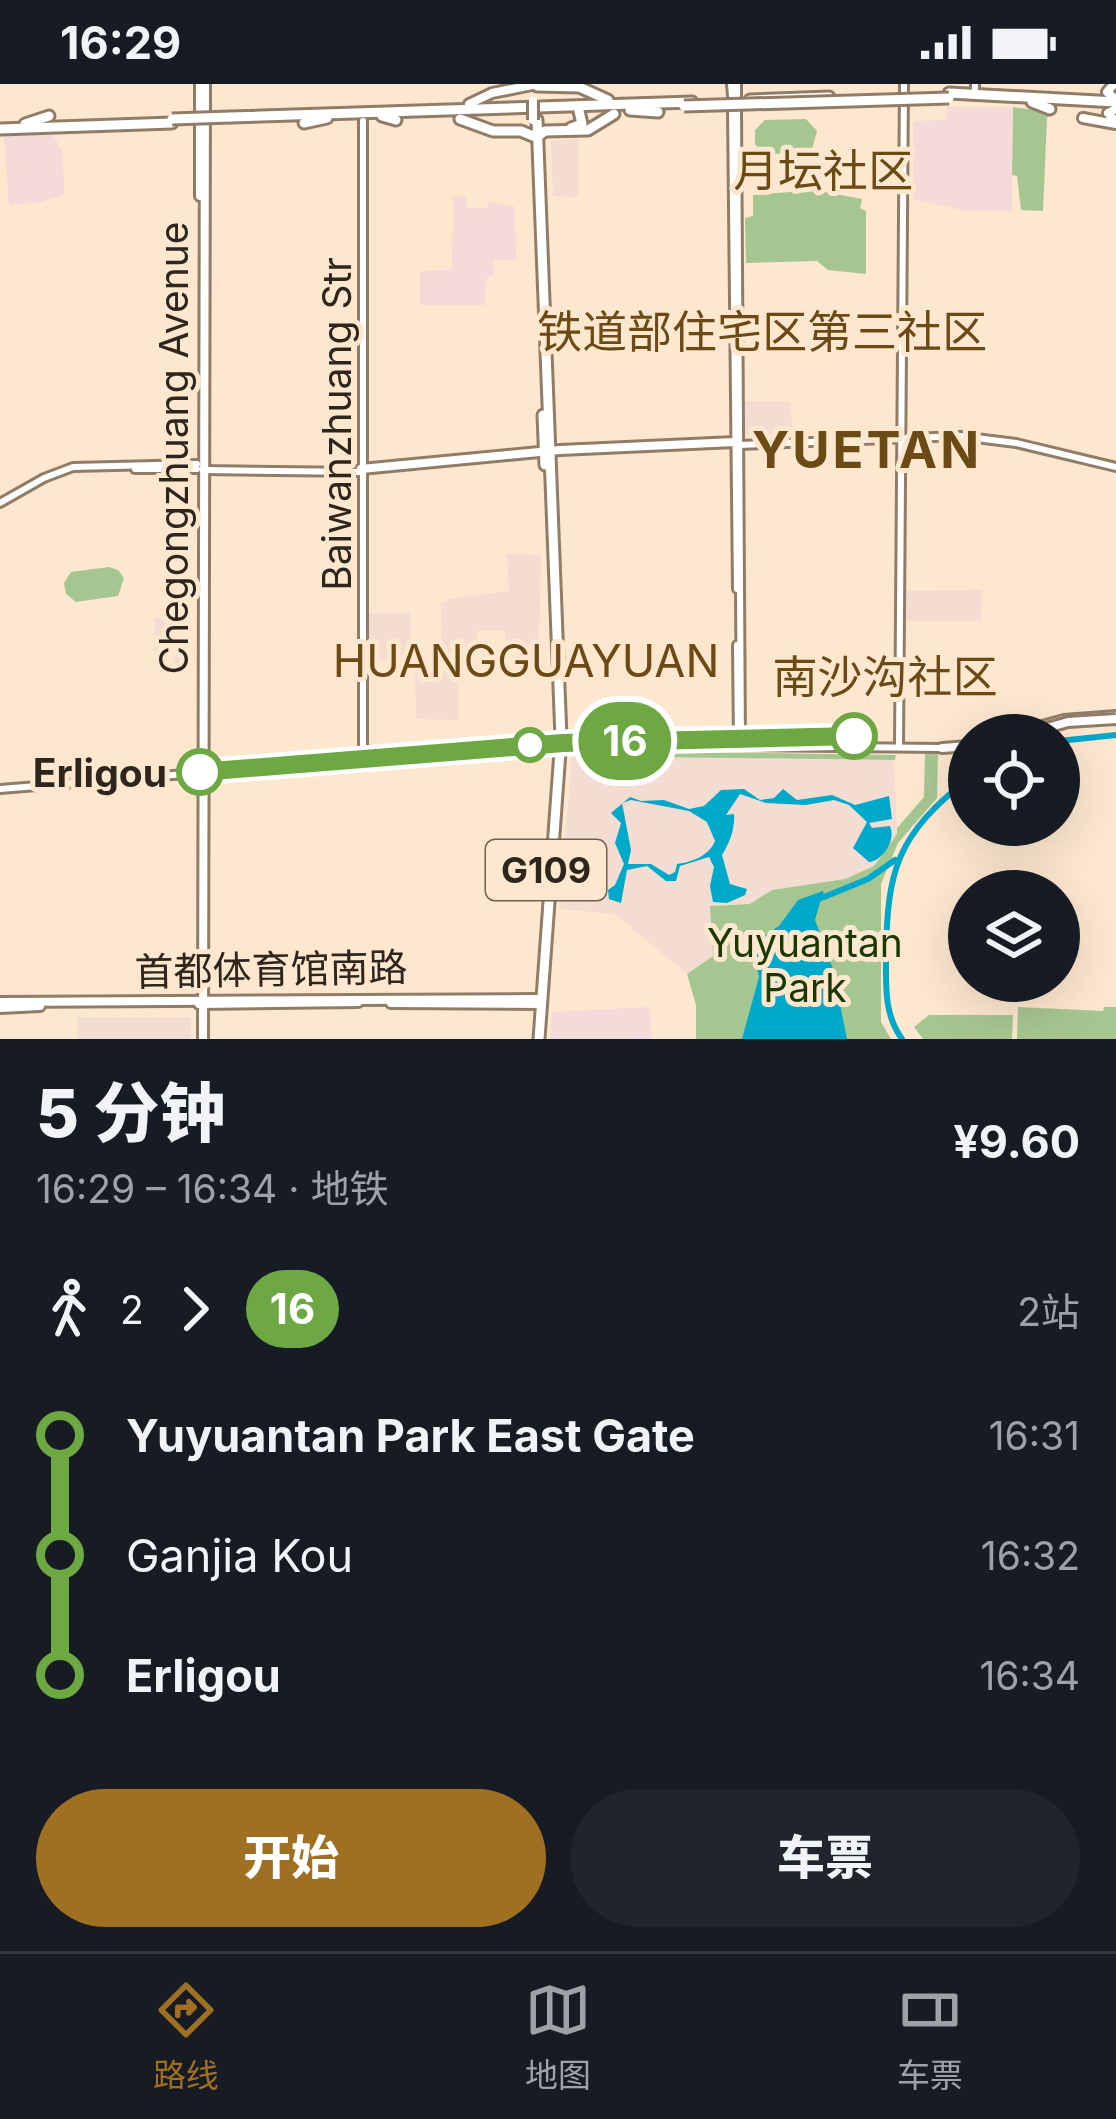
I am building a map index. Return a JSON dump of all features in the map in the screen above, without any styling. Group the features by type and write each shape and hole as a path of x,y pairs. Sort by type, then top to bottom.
{"highway":[{"path":"535,91 583,88 608,100"},
{"path":"1032,100 1054,94"},
{"path":"304,123 327,116 429,108 633,107 949,96 1111,103"},
{"path":"633,107 652,98"},
{"path":"1032,100 1050,109"},
{"path":"491,113 490,124 496,130 577,127 582,122 578,106"},
{"path":"1,128 491,113 578,106 658,112"},
{"path":"288,110 327,116"},
{"path":"460,119 493,131 588,130 614,114"},
{"path":"25,124 49,116"},
{"path":"382,116 396,120"},
{"path":"1,128 172,121"},
{"path":"87,126 114,129"},
{"name":"G109","path":"535,127 540,406 546,453"},
{"name":"G109","path":"535,127 556,744 536,1039"}],"main road":[{"path":"202,127 203,84"},
{"path":"734,84 734,96"},
{"path":"1114,84 1107,89 1108,118 1116,123"},
{"path":"469,104 492,93 576,90 581,96 578,106"},
{"path":"491,113 491,95 535,91"},
{"path":"535,91 535,127"},
{"path":"900,745 907,91"},
{"path":"735,109 740,744"},
{"path":"1084,118 1116,123"},
{"name":"Baiwanzhuang Str","path":"362,122 363,757"},
{"name":"Chegongzhuang Avenue","path":"200,771 202,127"},
{"name":"Chegongzhuang Avenue","path":"199,466 206,339 202,127"},
{"path":"546,453 903,435 999,436 1116,465"},
{"path":"0,505 74,467 362,471 610,447 737,443"},
{"path":"91,460 132,465"},
{"path":"45,479 86,469 199,466"},
{"path":"1080,723 1102,719"},
{"path":"1080,720 1116,719"},
{"path":"1080,722 1116,719"},
{"path":"200,771 556,744"},
{"path":"0,788 556,744 948,746"},
{"path":"200,771 204,810 201,1001"},
{"path":"200,771 201,1039"},
{"name":"首都体育馆南路","path":"0,1005 540,1002"}],"shaded area":[{"path":"947,107 1012,107 1012,211 961,210 913,199 913,121 946,120"},
{"path":"53,135 63,152 64,195 9,205 4,136"},
{"path":"578,139 578,197 553,196 551,141"},
{"path":"453,196 466,197 466,208 487,208 488,201 515,207 516,260 494,260 494,275 486,279 485,305 420,305 420,271 452,270"},
{"path":"742,401 791,402 792,433 743,435"},
{"path":"507,554 541,555 539,650 505,651 505,630 477,631 475,660 442,660 441,604 509,591"},
{"path":"982,590 981,621 906,621 906,591"},
{"path":"173,605 186,605 189,669 175,669 174,651 154,651 155,618 173,618"},
{"path":"366,613 410,613 411,660 366,661"},
{"path":"415,664 458,664 458,720 416,719"},
{"path":"572,757 894,760 897,834 874,866 845,879 772,890 750,904 710,906 713,956 687,974 615,914 559,909"},
{"path":"649,1007 652,1039 550,1039 552,1012"},
{"path":"78,1017 191,1017 191,1039 78,1039"}],"green space":[{"path":"1013,107 1051,112 1043,211 1021,210 1017,176 1012,175"},
{"path":"806,119 817,131 811,153 763,154 755,144 755,130 765,120"},
{"path":"815,190 862,199 866,274 828,270 817,261 746,263 745,218 753,216 753,195"},
{"path":"109,567 124,578 118,596 76,602 66,594 64,583 71,572"},
{"path":"570,750 896,755 895,760 570,756"},
{"name":"Yuyuantan Park","path":"925,754 938,754 937,798 898,843 881,884 881,1022 891,1039 696,1039 696,1005 687,974 713,956 710,906 750,904 772,890 845,879 874,866 897,828 924,797"},
{"path":"1018,1007 1103,1011 1116,1007 1116,1039 1017,1039"},
{"path":"929,1015 1013,1015 1012,1039 923,1039 914,1027"}],"water":[{"path":"744,789 760,800 774,798 783,789 797,800 832,795 855,805 889,796 892,819 869,823 872,828 890,826 890,843 869,862 853,848 867,822 849,805 834,800 806,805 766,803 740,794 726,815 734,814 734,825 722,855 730,884 747,889 745,895 727,903 713,902 714,867 709,857 680,866 676,881 666,881 647,866 627,870 621,903 609,899 608,890 624,864 615,843 621,823 611,813 622,804 631,850 628,864 651,864 669,875 677,864 709,851 715,841 707,822 689,811 631,800 623,803 630,797 664,800 689,809 704,806 721,790"},
{"path":"823,891 825,899 815,920 833,969 847,1039 742,1039 759,977 752,944 779,926 798,900"}],"waterway":[{"path":"1080,739 1116,735"},
{"path":"902,1039 892,1020 886,990 889,900 911,836 948,796"},
{"path":"824,897 868,879 895,860"}],"metro line":[{"name":"16","path":"200,772 563,743 854,736"}],"place":[{"name":"Erligou","path":"200,772"}],"district":[{"name":"月坛社区","path":"823,170"},
{"name":"铁道部住宅区第三社区","path":"762,331"},
{"name":"YUETAN","path":"867,449"},
{"name":"HUANGGUAYUAN","path":"526,660"},
{"name":"南沙沟社区","path":"885,676"}]}
